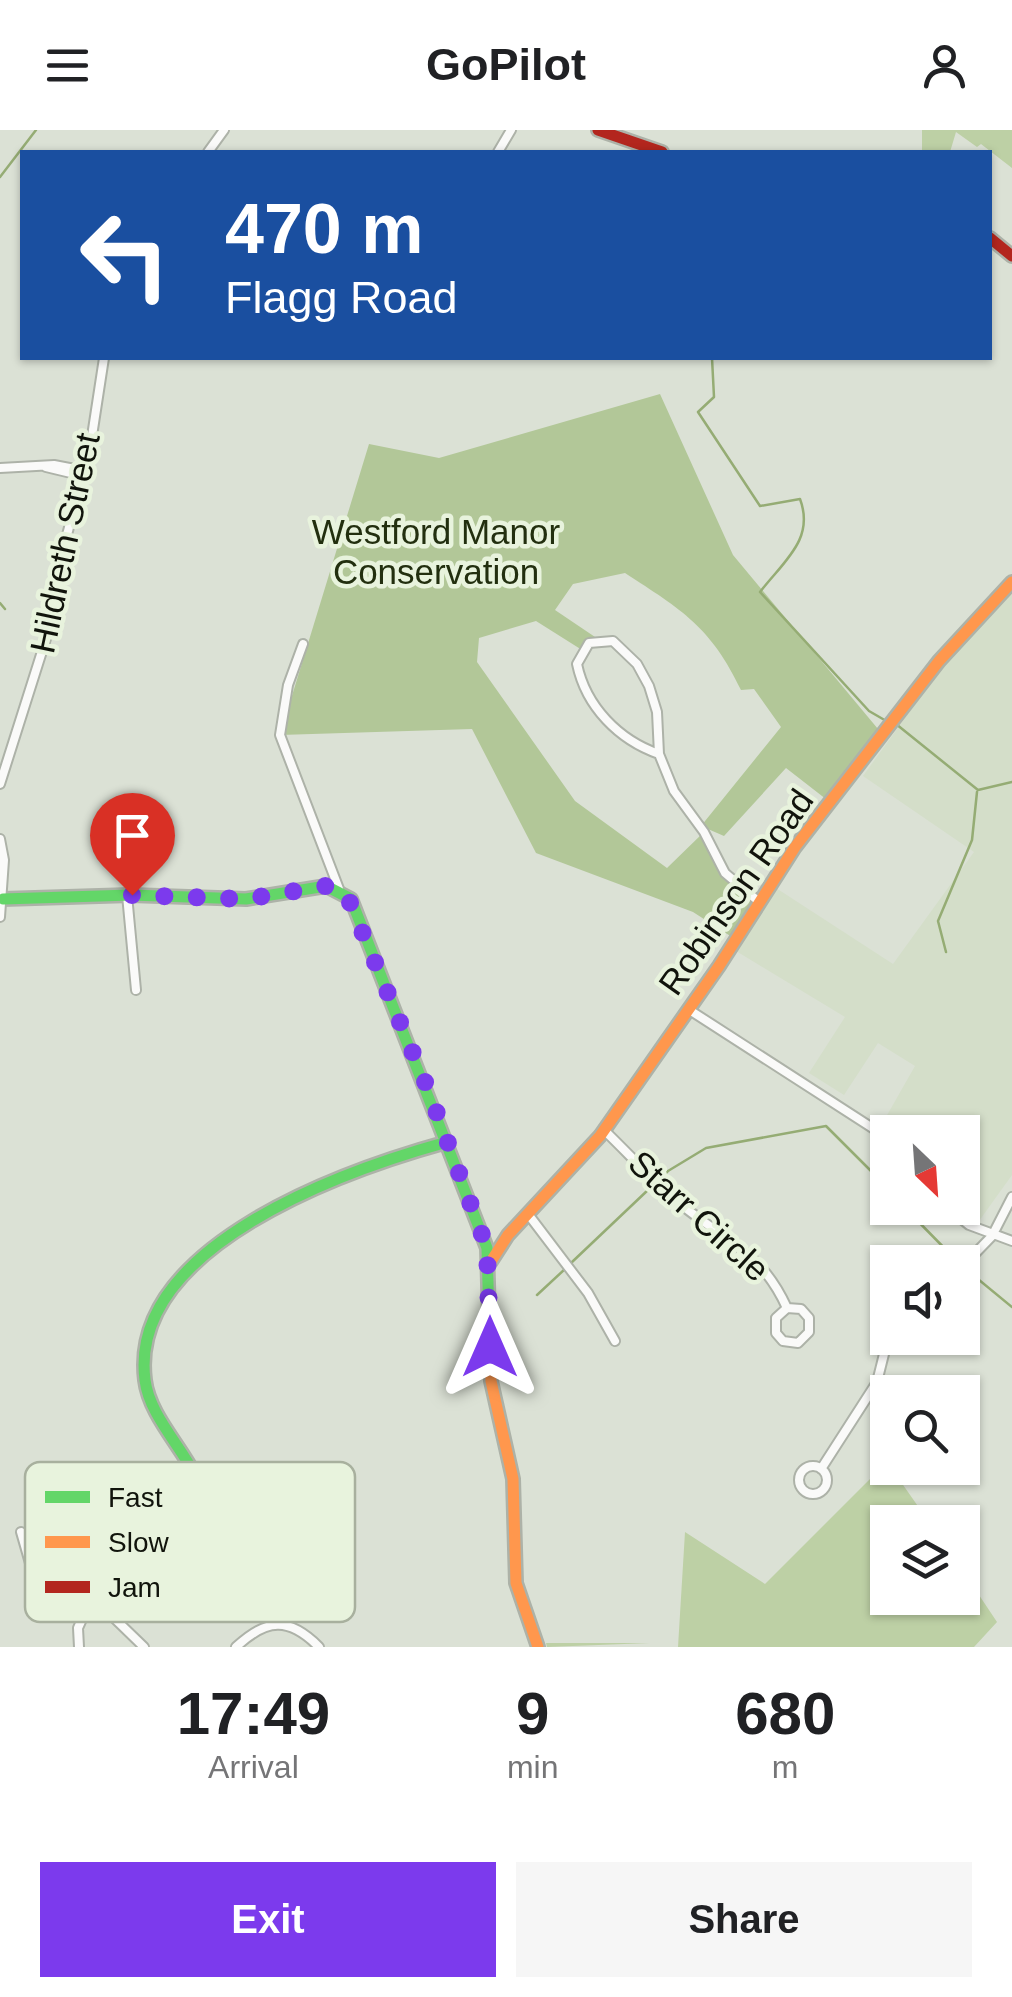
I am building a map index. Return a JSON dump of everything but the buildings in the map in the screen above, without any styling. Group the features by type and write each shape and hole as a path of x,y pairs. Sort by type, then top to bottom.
{"street":[{"path":"598,130 656,150"},
{"path":"992,240 1012,256"},
{"name":"Hildreth Street","path":"0,784 43,651 85,471 104,360"},
{"path":"0,468 76,466 85,471"},
{"name":"Robinson Road","path":"490,1263 508,1235 604,1130 758,901 918,686 1012,582"},
{"path":"659,754 622,734 595,706 578,670 580,655 589,643 613,641 637,664 657,712 659,754 674,791 704,832 721,868 758,901"},
{"path":"303,644 288,685 280,735 339,888 357,910 483,1237 490,1263 490,1381 512,1479 516,1582 538,1647"},
{"path":"0,839 0,917"},
{"path":"3,900 127,895 233,900 326,886 339,888"},
{"path":"127,895 136,990"},
{"path":"688,1009 870,1126"},
{"name":"Starr Circle","path":"604,1130 683,1206 745,1248 773,1282 786,1308"},
{"path":"188,1462 145,1381 144,1344 151,1317 166,1294 222,1243 270,1210 332,1181 447,1142"},
{"path":"980,1248 992,1236 1012,1197"},
{"path":"528,1214 568,1266 615,1341"},
{"path":"975,1225 992,1236 1012,1241"},
{"path":"483,1237 508,1235"},
{"name":"Starr Circle","path":"786,1308 801,1309 810,1321 808,1336 798,1343 784,1342 774,1330 777,1315 786,1308"},
{"path":"821,1469 877,1382 884,1355"},
{"path":"21,1532 25,1544"},
{"path":"79,1647 80,1622"},
{"path":"121,1622 144,1647"},
{"path":"236,1647 258,1628 281,1622 302,1630 319,1647"}],"shaded area":[{"path":"1012,593 1012,1175 980,1220 980,1115 887,1115 915,1066 878,1043 844,1095 809,1073 845,1017 736,951 776,888 893,964 974,852 863,776 940,670"}],"green space":[{"path":"922,130 1012,130 1012,168 992,150 981,144 977,147 956,132 951,150 922,150"},
{"name":"Westford Manor Conservation","path":"660,394 733,555 883,735 831,803 786,768 724,836 701,826 781,727 754,689 741,690 706,635 663,598 625,573 573,584 555,610 598,639 582,650 536,621 479,638 477,662 575,801 667,868 704,832 728,878 758,901 735,939 693,912 536,853 472,729 280,735 369,444 439,458"},
{"path":"870,1479 870,1485 903,1485 917,1505 870,1505 870,1615 980,1615 980,1596 997,1622 974,1647 678,1647 685,1532 765,1584"},
{"path":"546,1643 650,1643 547,1647"}],"waterway":[{"path":"21,150 36,130"},
{"path":"0,177 20,151"},
{"path":"712,360 714,397 698,412 760,506 800,499 804,513 795,549 760,592 869,711 888,722"},
{"path":"0,603 5,609"},
{"path":"896,724 978,790 1012,782"},
{"path":"946,952 938,921 972,840 977,792"},
{"path":"571,1263 668,1171 706,1148 826,1126 870,1170"},
{"path":"922,1225 941,1245"},
{"path":"537,1295 565,1269"},
{"path":"980,1281 1012,1307"}],"traffic: fast":[{"path":"3,899 131,895 246,899 326,886 351,899 487,1248 489,1319"},
{"path":"187,1462 159,1417 145,1380 149,1332 171,1290 206,1253 252,1221 355,1172 447,1142"}],"traffic: slow":[{"path":"490,1263 508,1235 600,1136 719,966 795,847 939,661 1012,582"},
{"path":"489,1319 491,1381 513,1479 516,1583 538,1647"}],"traffic: jam":[{"path":"598,130 656,150"},
{"path":"992,240 1012,256"}],"route":[{"path":"132,895 233,900 326,886 346,893 357,910 381,981 440,1119 487,1248 491,1272 490,1347"}]}
